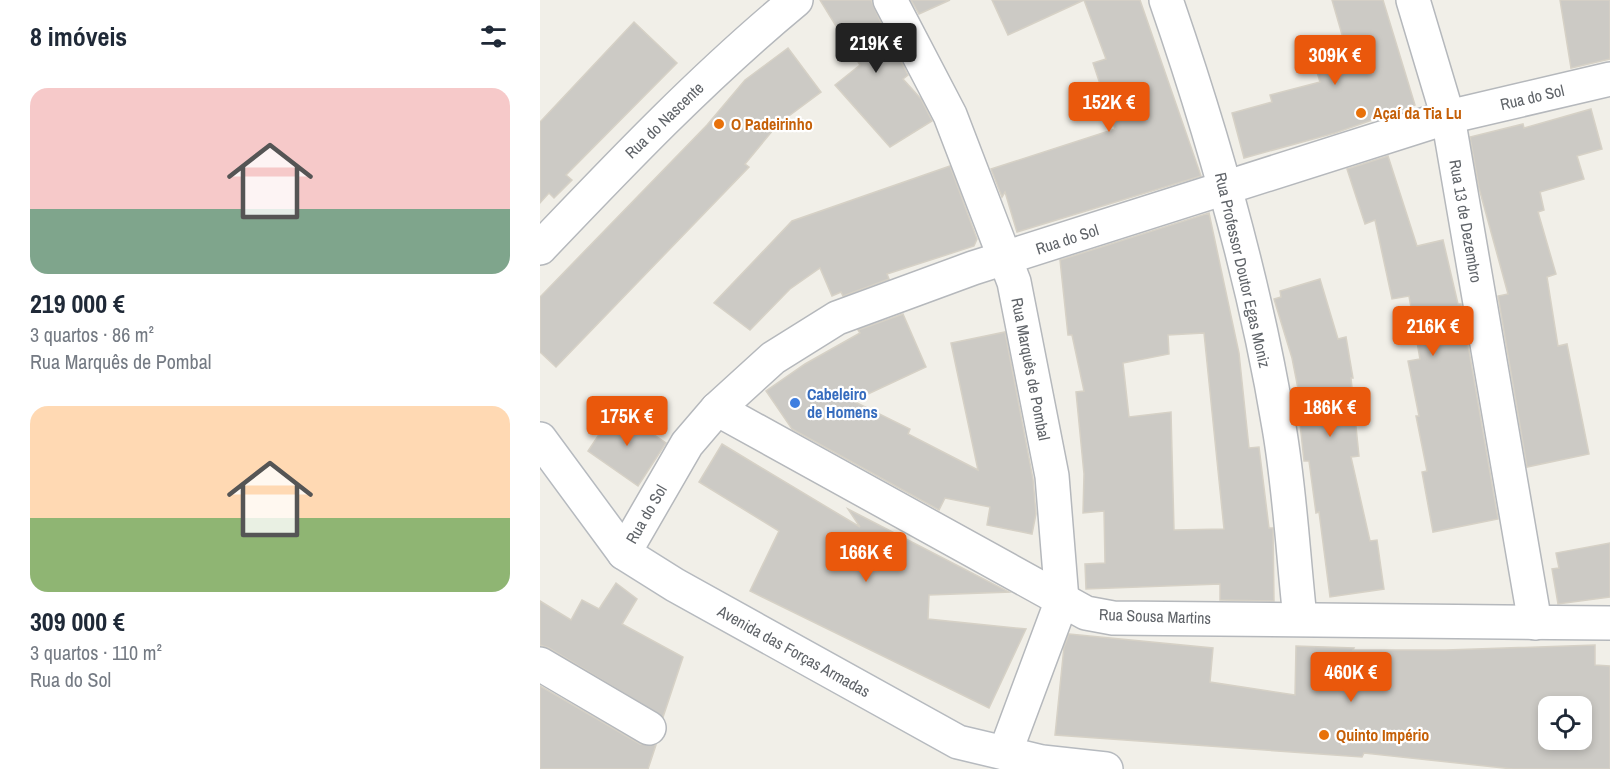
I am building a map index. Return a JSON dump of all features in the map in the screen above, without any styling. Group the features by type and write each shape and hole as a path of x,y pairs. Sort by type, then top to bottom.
{"street":[{"name":"Rua do Nascente","path":"540,248 618,166 743,43 796,0"},
{"name":"Rua Marquês de Pombal","path":"891,0 950,115 1014,282 1052,476 1062,600 1005,753"},
{"name":"Rua Professor Doutor Egas Moniz","path":"1166,0 1204,112 1252,296 1280,428 1300,618"},
{"name":"Rua 13 de Dezembro","path":"1413,0 1448,117 1535,622"},
{"name":"Rua do Sol","path":"624,553 687,444 717,409 772,358 837,318 973,267 1448,117 1610,79"},
{"name":"Rua Sousa Martins","path":"717,409 1086,613 1113,618 1300,618 1610,623"},
{"name":"Avenida das Forças Armadas","path":"540,439 624,553 675,585 958,742 1042,762 1106,769"},
{"path":"540,664 649,728"}],"building":[{"path":"820,0 871,0 884,30 879,33 898,56 908,75 903,79 921,99 932,121 890,147 835,85 860,65"},
{"path":"911,0 950,0 919,14"},
{"path":"992,0 1084,0 1008,35"},
{"path":"1084,0 1140,0 1201,176 1017,232 1005,192 1002,197 991,169 1115,129 1093,63 1106,59"},
{"path":"1332,0 1383,0 1415,105 1335,133 1244,158 1232,113 1272,102 1270,95 1320,82 1312,55 1345,45"},
{"path":"1560,0 1610,0 1610,59 1571,68"},
{"path":"634,22 677,63 566,175 572,180 554,198 549,193 540,203 540,122"},
{"path":"788,48 821,92 778,124 745,164 749,167 556,367 540,352 540,297 707,125 745,80"},
{"path":"1591,109 1602,149 1577,156 1584,179 1540,192 1544,210 1538,212 1556,274 1547,277 1558,346 1567,344 1589,454 1527,467 1498,296 1508,294 1479,188 1470,137 1523,124 1524,128"},
{"path":"1388,156 1417,246 1443,240 1458,304 1461,304 1498,519 1433,532 1422,472 1427,471 1416,416 1419,416 1408,361 1420,359 1409,296 1392,299 1375,220 1365,224 1347,169"},
{"path":"950,166 977,239 974,246 887,274 889,279 843,296 841,292 832,296 820,268 790,289 750,330 714,303 792,221"},
{"path":"1209,213 1239,353 1249,448 1259,447 1269,528 1273,528 1274,601 1220,600 1220,584 1086,589 1085,564 1105,563 1104,511 1083,513 1084,474 1076,392 1084,391 1072,335 1068,335 1060,260","holes":["1204,333 1224,529 1174,530 1171,412 1129,417 1123,363 1169,354 1168,335"]},
{"path":"1320,279 1338,339 1346,337 1353,378 1351,378 1359,456 1351,457 1370,541 1377,540 1384,589 1330,597 1319,512 1316,513 1309,461 1304,461 1299,414 1303,414 1292,358 1274,299 1281,297 1280,291"},
{"path":"903,314 926,367 853,401 910,429 908,434 978,470 951,343 1005,332 1033,479 1036,514 1032,534 987,525 990,507 945,498 939,510 792,429 766,391 805,364 860,333 858,330"},
{"path":"616,409 666,443 638,486 588,451"},
{"path":"722,444 860,527 848,509 1009,592 929,595 928,619 1026,629 989,708 750,591 779,531 699,482"},
{"path":"1610,543 1610,597 1558,604 1552,569 1559,568 1556,553"},
{"path":"616,583 637,599 622,624 683,657 663,717 549,648 540,645 540,601 571,620 582,600 599,609"},
{"path":"1069,634 1213,648 1210,682 1295,695 1296,646 1354,648 1353,650 1446,650 1595,645 1595,665 1610,666 1610,769 1513,769 1364,753 1362,757 1055,735 1064,647"},
{"path":"540,686 640,744 656,745 648,769 540,769"}],"place":[{"name":"Açaí da Tia Lu","path":"1361,113"},
{"name":"O Padeirinho","path":"719,124"},
{"name":"Cabeleiro de Homens","path":"795,403"},
{"name":"Quinto Império","path":"1324,735"}]}
